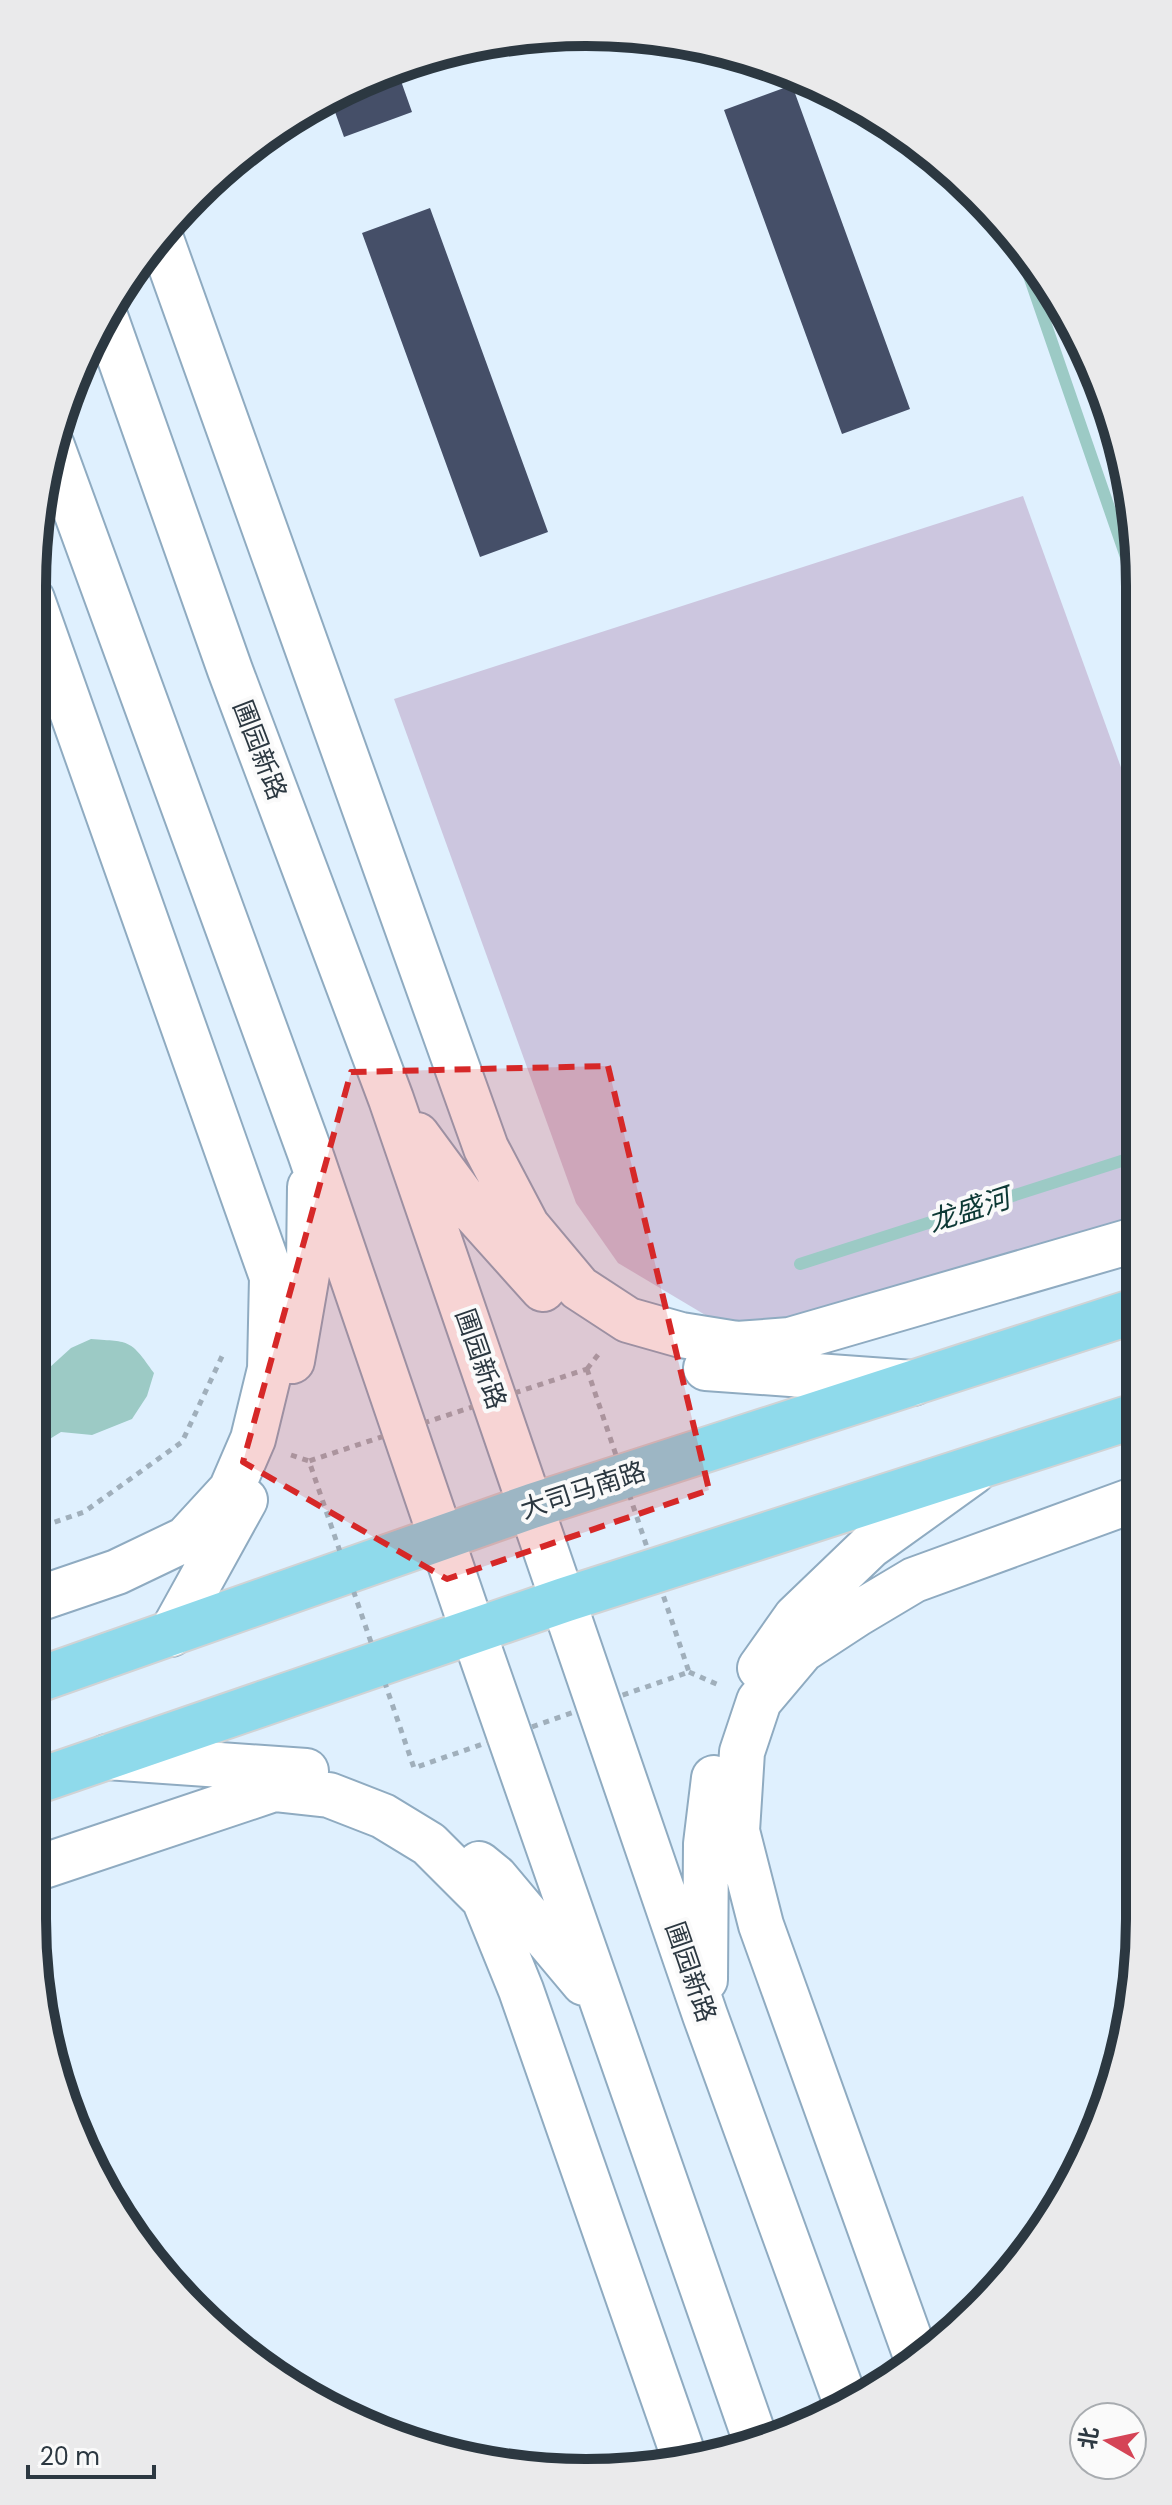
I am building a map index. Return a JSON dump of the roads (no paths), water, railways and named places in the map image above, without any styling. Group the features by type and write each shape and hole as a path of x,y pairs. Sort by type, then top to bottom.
{"main road":[{"name":"大司马南路","path":"46,1677 532,1506 1126,1314"},
{"path":"46,1778 564,1600 1126,1419"}],"street":[{"path":"165,249 486,1148 527,1226 579,1288 628,1320 681,1335 737,1344 790,1340 1126,1242"},
{"name":"圃园新路","path":"110,331 230,670 391,1099 705,2015 843,2394"},
{"path":"59,466 310,1153 753,2432"},
{"path":"46,639 272,1277 270,1369 253,1439 231,1490 186,1539 117,1572 46,1596"},
{"path":"391,1099 473,1211 550,1297 610,1339 698,1368 915,1383"},
{"path":"171,1634 273,1449 309,1263 310,1153"},
{"path":"705,2015 706,1844 716,1758 741,1694 796,1617 870,1546 981,1466"},
{"path":"913,2348 761,1925 737,1831 742,1752 759,1701 802,1650 846,1621 914,1580 1126,1503"},
{"path":"106,1757 292,1768 356,1780 395,1799 495,1877 603,2007"},
{"path":"46,1865 274,1789 329,1795 383,1816 429,1844 484,1899 521,1990 682,2450"}],"waterway":[{"path":"1030,279 1125,554"},
{"name":"龙盛河","path":"800,1264 1126,1160"}]}
